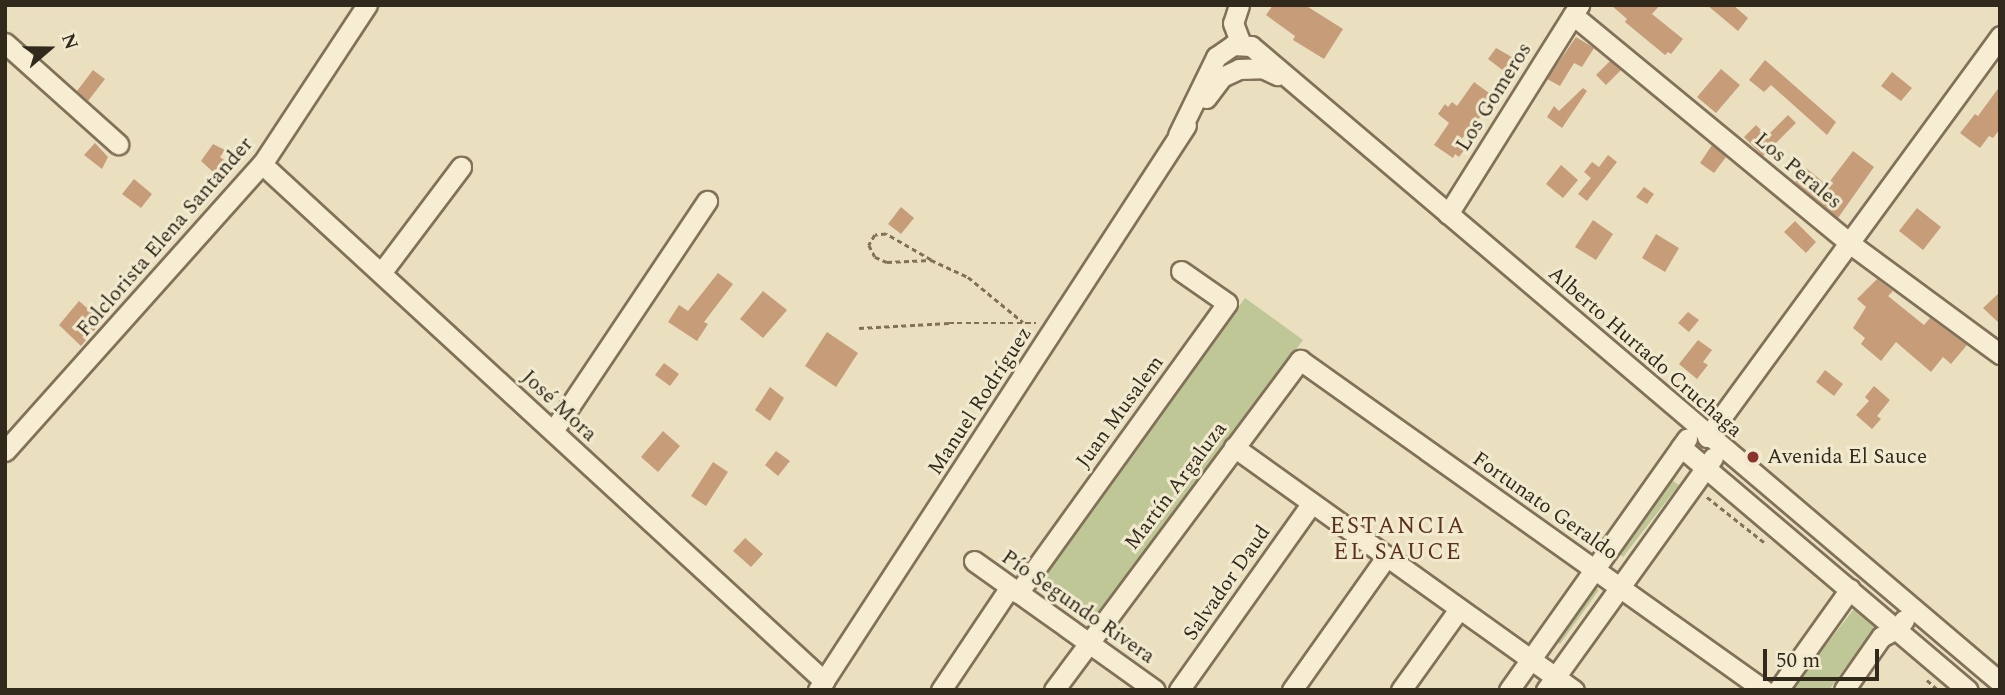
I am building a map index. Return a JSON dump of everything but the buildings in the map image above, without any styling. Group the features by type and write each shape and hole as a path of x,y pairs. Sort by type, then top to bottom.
{"street":[{"name":"Folclorista Elena Santander","path":"5,451 262,164 367,5"},
{"path":"1239,5 1233,23 1241,44 1251,46 1293,83"},
{"name":"Los Gomeros","path":"1448,214 1576,10"},
{"name":"Los Perales","path":"1576,10 1848,242 2000,354"},
{"path":"1551,683 1706,467 1708,437 2000,36"},
{"path":"5,43 118,144"},
{"name":"Manuel Rodríguez","path":"1178,135 1216,57 1227,48 1241,44"},
{"name":"Manuel Rodríguez","path":"821,685 1178,135 1215,84 1230,72 1248,67 1262,68 1293,83"},
{"name":"Alberto Hurtado Cruchaga","path":"1293,83 2000,682"},
{"name":"José Mora","path":"262,164 553,431 821,685"},
{"path":"381,273 461,167"},
{"path":"553,431 707,201"},
{"name":"Juan Musalem","path":"1014,590 1227,303 1181,271"},
{"name":"Martín Argaluza","path":"1054,690 1300,360"},
{"name":"Fortunato Geraldo","path":"1300,360 1763,690"},
{"path":"1509,690 1681,447 1708,437"},
{"path":"1234,447 1530,660 1551,683 1574,690"},
{"path":"1681,447 1968,690"},
{"name":"Salvador Daud","path":"1179,690 1312,503"},
{"path":"1292,690 1386,557"},
{"name":"Pío Segundo Rivera","path":"974,561 1089,640 1155,690"},
{"path":"1778,690 1850,589"},
{"path":"942,690 1014,590"},
{"path":"1401,690 1459,609"},
{"path":"1844,690 1881,638 1898,628 1913,609"}],"path":[{"path":"931,260 887,262 875,257 869,245 875,235 886,234 931,260 968,277 1023,322"},
{"path":"859,328 1023,322 1057,325"}],"green space":[{"path":"1245,298 1303,340 1092,622 1038,582"},
{"path":"1672,480 1679,485 1623,557 1617,552"},
{"path":"1593,586 1599,590 1560,644 1555,640"},
{"path":"1857,605 1878,623 1829,690 1791,690"}],"place":[{"name":"Avenida El Sauce","path":"1753,457"}],"district":[{"name":"ESTANCIA EL SAUCE","path":"1398,540"}]}
